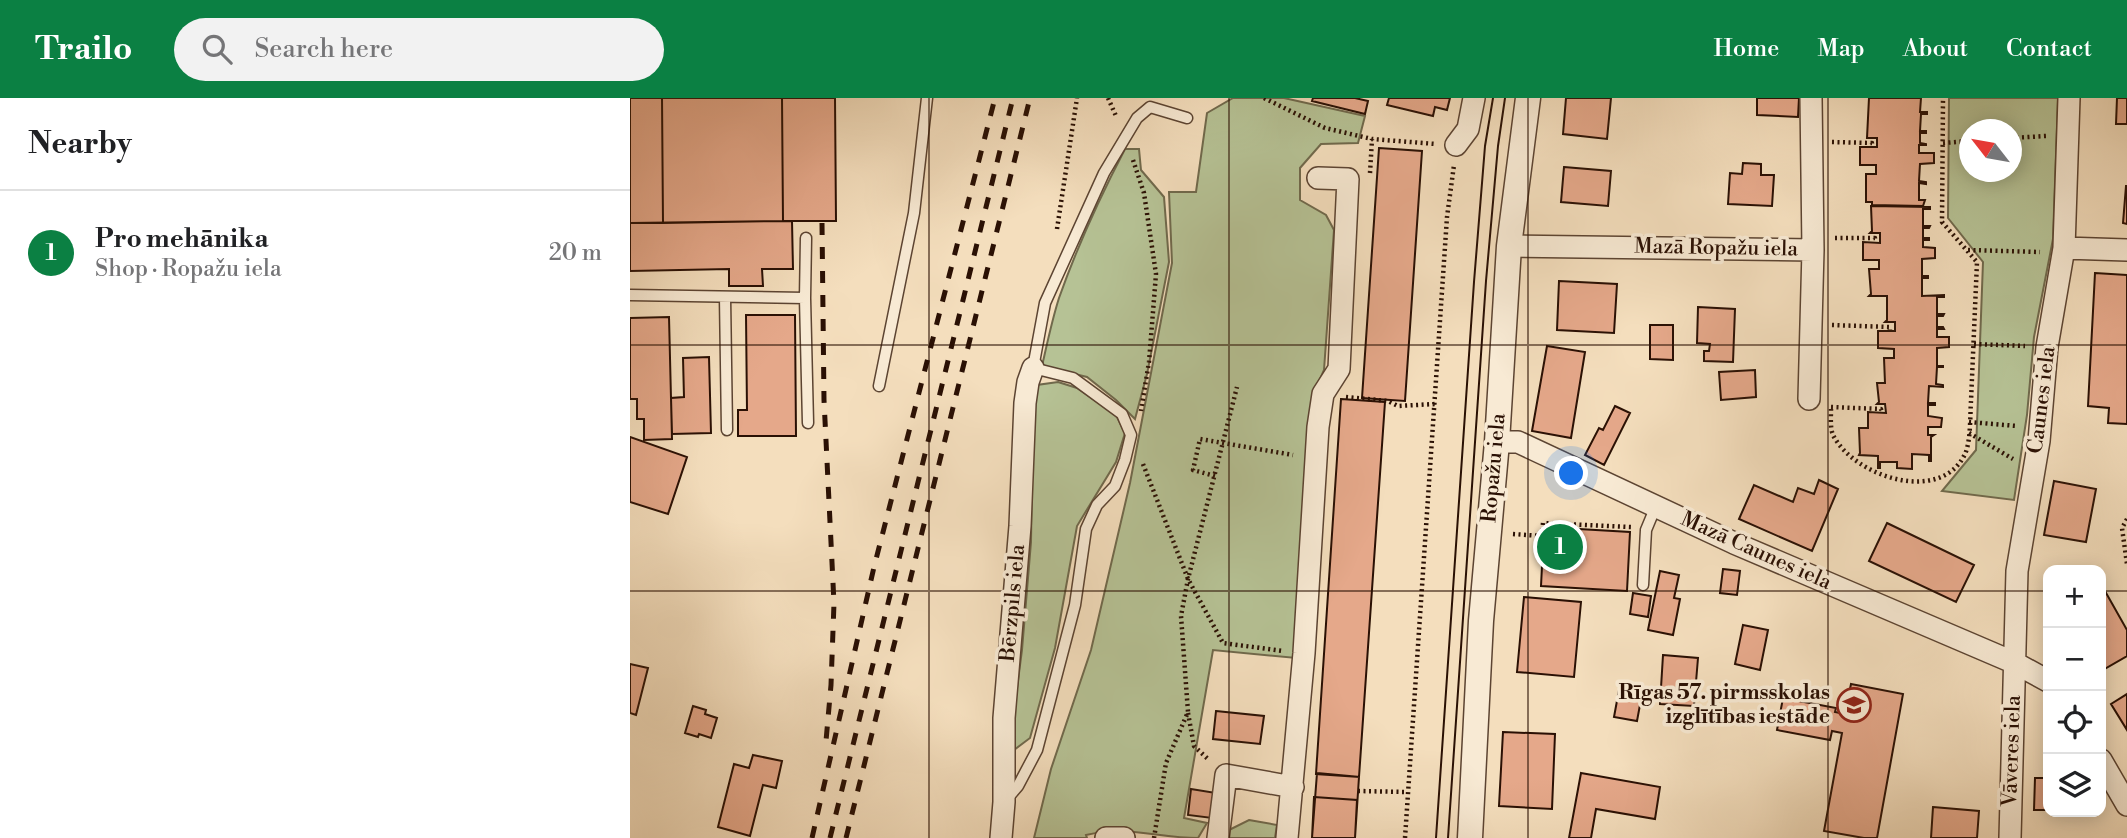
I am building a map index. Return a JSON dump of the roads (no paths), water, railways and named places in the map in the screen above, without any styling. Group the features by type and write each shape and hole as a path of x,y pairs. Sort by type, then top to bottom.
{"street":[{"path":"1456,145 1468,129 1474,98"},
{"name":"Ropažu iela","path":"1470,838 1481,621 1497,442 1509,246 1528,98"},
{"name":"Mazā Ropažu iela","path":"1509,246 1813,244 1811,98"},
{"name":"Caunes iela","path":"2015,663 2017,571 2039,428 2047,347 2064,248 2069,98"},
{"path":"1287,838 1304,653 1318,427 1323,394 1339,369 1348,179 1318,178"},
{"path":"1809,399 1813,244"},
{"path":"2064,248 2127,250"},
{"name":"Bērzpils iela","path":"1000,838 1004,802 1004,718 1020,526 1025,403 1033,368"},
{"name":"Mazā Caunes iela","path":"1497,442 1518,442 1734,543 2015,663"},
{"path":"2015,663 2043,678"},
{"name":"Vāveres iela","path":"2010,838 2015,663"},
{"path":"2106,769 2127,805"},
{"path":"1218,838 1226,775 1293,787"},
{"path":"1106,838 1124,838"}],"lane":[{"path":"879,386 914,213 927,98"},
{"path":"1004,802 1017,786 1037,750 1076,606 1086,529 1097,505 1115,486 1131,435 1122,414 1073,378 1033,368 1045,303 1104,173 1137,118 1150,107 1187,118"},
{"path":"806,237 808,424"},
{"path":"630,295 806,299"},
{"path":"725,297 727,430"},
{"path":"1643,585 1646,530 1656,506"}],"tram line":[{"path":"1436,838 1474,282 1485,146 1493,98"},
{"path":"1448,838 1486,281 1505,98"}],"railway":[{"path":"812,838 874,567 995,98"},
{"path":"830,838 1013,98"},
{"path":"846,838 1030,98"},
{"path":"822,223 824,400 834,603 826,741"}],"place":[{"name":"Pro mehānika","path":"1560,547"},
{"name":"Rīgas 57. pirmsskolas izglītības iestāde","path":"1854,705"}]}
